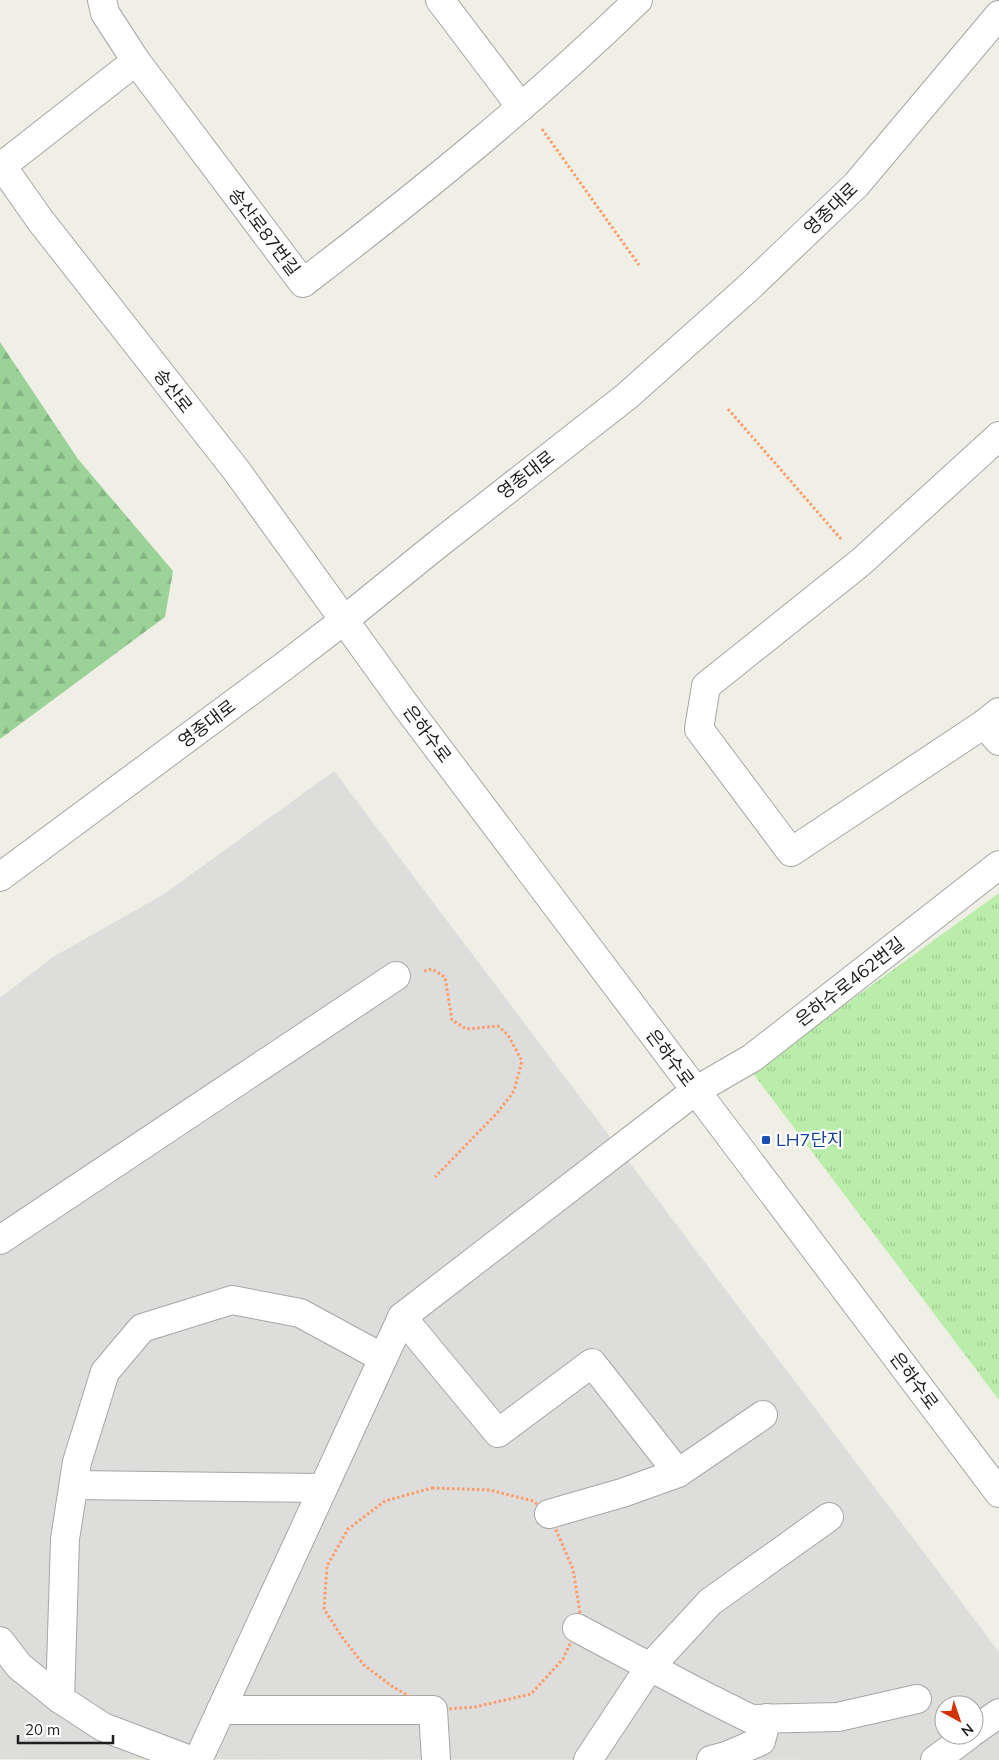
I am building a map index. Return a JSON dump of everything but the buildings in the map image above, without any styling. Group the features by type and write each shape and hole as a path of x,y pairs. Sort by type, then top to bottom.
{"street":[{"path":"1,164 136,61 105,13 102,0"},
{"path":"440,0 521,107"},
{"name":"송산로87번길","path":"136,61 303,283 410,200 521,107 588,48 638,0"},
{"name":"영종대로","path":"0,877 344,621 433,548 627,396 747,288 856,186 999,15"},
{"name":"송산로","path":"1,164 40,220 236,470 344,621"},
{"path":"994,725 791,852 699,729 706,686 861,562 999,436"},
{"name":"은하수로","path":"344,621 695,1091 999,1493"},
{"name":"은하수로462번길","path":"402,1317 695,1091 752,1058 999,865"},
{"path":"0,1240 396,976"},
{"path":"60,1699 65,1538 78,1462 105,1372 142,1328 232,1300 300,1312 382,1358"},
{"path":"198,1760 402,1317 498,1433 592,1362 678,1473"},
{"path":"549,1514 622,1493 678,1473 763,1415"},
{"path":"74,1485 323,1488"},
{"path":"588,1760 649,1668 710,1602 829,1517"},
{"path":"577,1628 649,1668 751,1719 838,1717 917,1699"},
{"path":"0,1641 19,1666 60,1699 103,1727 190,1760"},
{"path":"221,1710 433,1710 436,1760"},
{"path":"984,1724 999,1713"},
{"path":"711,1760 726,1756 761,1741 767,1718"},
{"path":"935,1760 955,1745"}],"path":[{"path":"541,127 639,265"},
{"path":"728,409 861,562"},
{"path":"396,976 432,969 445,977 452,1020 466,1029 498,1026 508,1035 522,1061 514,1091 498,1112 435,1177"},
{"path":"432,1488 490,1490 533,1502 549,1514 573,1569 580,1613 577,1628 563,1659 531,1694 474,1707 433,1710 393,1687 364,1665 342,1637 324,1609 327,1566 348,1529 385,1501 432,1488"}],"shaded area":[{"path":"334,771 999,1652 999,1760 0,1759 0,998 53,957 164,894"}],"green space":[{"path":"0,342 78,459 173,571 165,617 0,739"},
{"path":"999,893 999,1400 752,1072"}],"place":[{"name":"LH7단지","path":"766,1140"}]}
